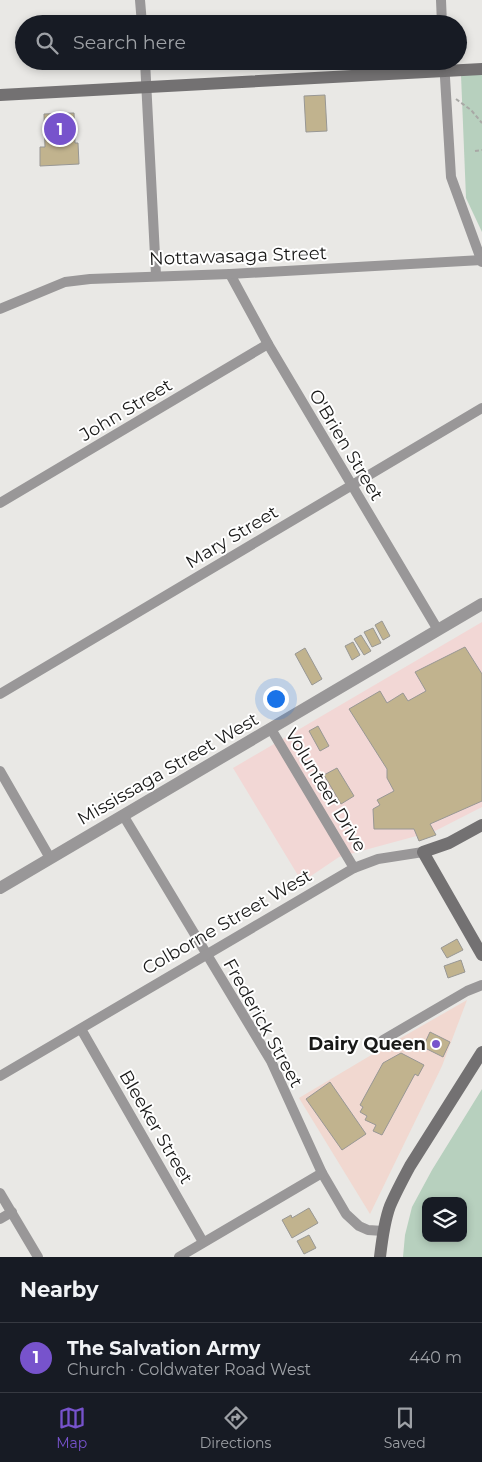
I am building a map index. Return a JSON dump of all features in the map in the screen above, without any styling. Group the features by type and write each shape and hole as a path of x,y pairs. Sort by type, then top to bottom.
{"main road":[{"path":"467,68 482,69"},
{"path":"0,94 385,70"},
{"name":"Colborne Street West","path":"423,852 449,844 482,825"},
{"path":"423,852 482,955"},
{"path":"380,1257 383,1231 390,1207 410,1166 482,1052"}],"street":[{"path":"140,0 141,15"},
{"path":"441,0 442,15"},
{"path":"147,70 156,275"},
{"path":"444,70 451,177 482,260"},
{"name":"Nottawasaga Street","path":"0,309 64,282 90,279 156,275 230,274 482,260"},
{"name":"O'Brien Street","path":"230,274 268,344 438,630"},
{"name":"John Street","path":"0,503 268,344"},
{"name":"Mary Street","path":"0,694 482,408"},
{"name":"Mississaga Street West","path":"0,888 482,604"},
{"name":"Volunteer Drive","path":"270,729 354,868"},
{"path":"0,771 50,858"},
{"name":"Frederick Street","path":"122,815 270,1061 322,1173 346,1214 359,1226 368,1230 383,1231"},
{"name":"Colborne Street West","path":"0,1076 354,868 378,859 423,852"},
{"path":"384,1040 467,991 482,985"},
{"name":"Bleeker Street","path":"81,1028 203,1242"},
{"path":"179,1257 322,1173"},
{"path":"0,1193 38,1257"},
{"path":"0,1219 12,1212"}],"path":[{"path":"446,91 471,110 482,123"},
{"path":"475,151 482,150"}],"shaded area":[{"path":"482,622 482,807 435,831 339,857 302,882 233,768"},
{"path":"467,1000 442,1066 370,1214 299,1098"}],"green space":[{"path":"461,75 482,75 482,232 466,198"},
{"path":"482,1089 482,1257 403,1257 405,1235 412,1207 432,1170"}],"building":[{"path":"325,95 327,131 306,132 304,96"},
{"path":"74,113 75,143 78,143 79,164 40,166 40,147 45,147 44,114"},
{"path":"382,621 390,636 383,640 375,625"},
{"path":"373,628 381,643 372,647 364,632"},
{"path":"361,635 371,651 364,655 354,639"},
{"path":"353,642 360,655 352,660 345,646"},
{"path":"465,647 482,674 482,801 430,824 436,835 419,841 414,829 374,829 373,809 380,805 377,800 394,791 387,778 387,769 349,709 380,691 387,703 403,693 408,701 426,691 415,672"},
{"path":"305,648 322,679 312,685 295,654"},
{"path":"318,726 329,746 320,751 309,731"},
{"path":"337,768 354,796 341,804 324,775"},
{"path":"457,939 463,950 447,958 441,948"},
{"path":"461,960 465,972 448,978 444,966"},
{"path":"430,1032 450,1042 443,1057 423,1047"},
{"path":"401,1053 424,1065 418,1076 415,1074 382,1135 373,1131 376,1125 365,1120 367,1116 360,1112 363,1107 360,1105 383,1063"},
{"path":"330,1082 366,1134 342,1150 306,1099"},
{"path":"309,1208 318,1223 292,1238 282,1220 291,1215 292,1218"},
{"path":"309,1235 316,1248 304,1254 297,1241"}],"place":[{"name":"The Salvation Army","path":"60,129"},
{"name":"Dairy Queen","path":"436,1044"}]}
